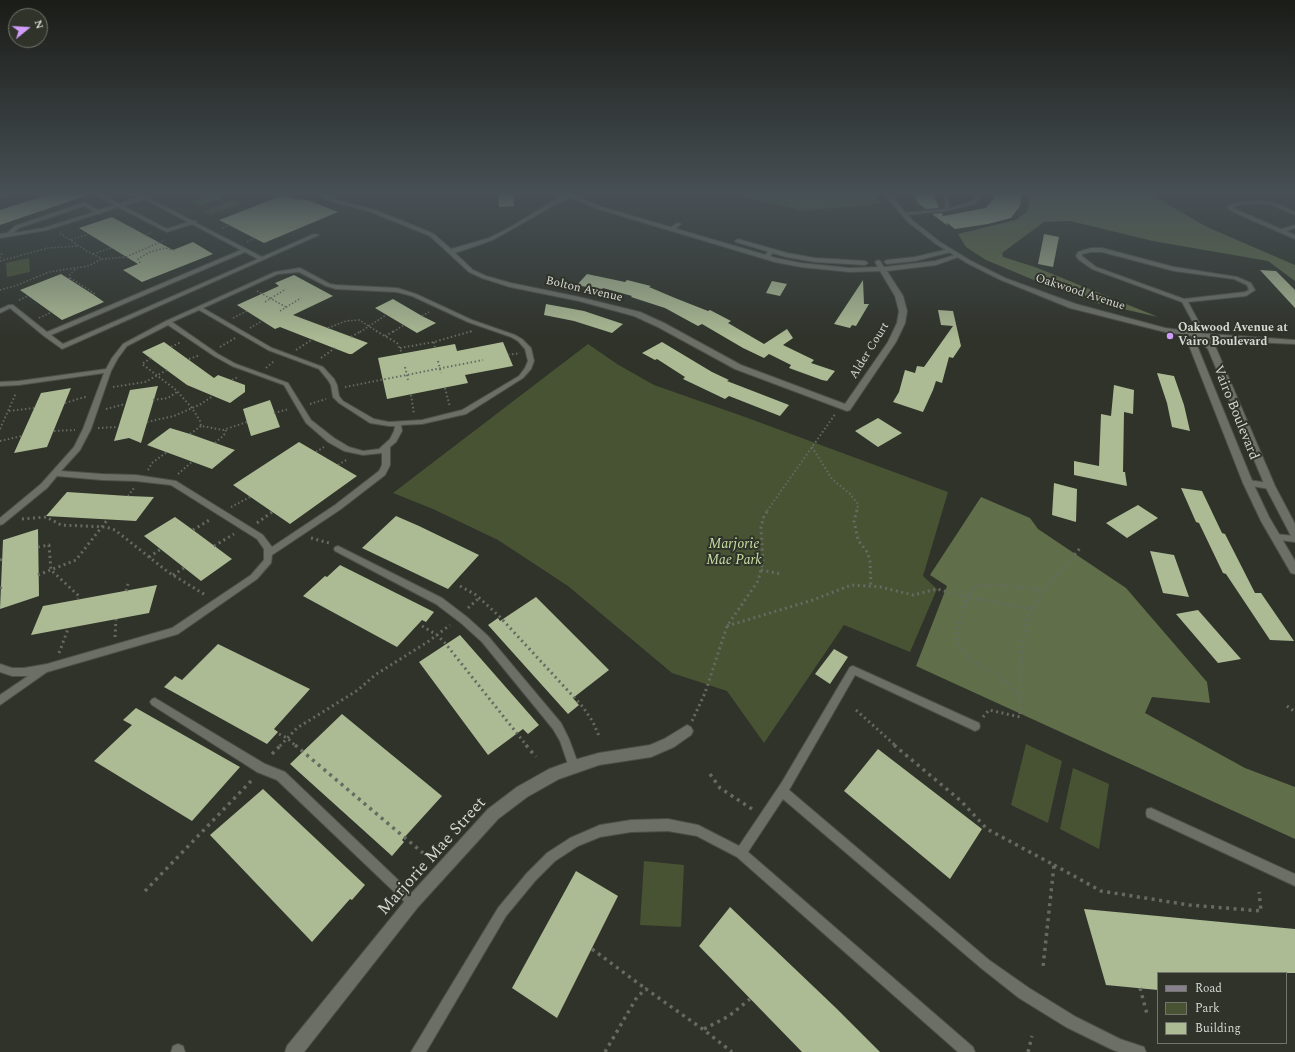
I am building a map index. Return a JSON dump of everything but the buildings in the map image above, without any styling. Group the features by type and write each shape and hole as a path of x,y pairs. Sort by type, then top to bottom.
{"street":[{"name":"Bolton Avenue","path":"441,243 471,271 484,278 510,285 579,299 637,314 661,325 738,367 847,408"},
{"path":"450,252 476,243"},
{"path":"725,243 766,257 801,265 850,270 882,269 922,265 958,256"},
{"path":"743,243 815,260 852,263 915,259 949,251"},
{"name":"Oakwood Avenue","path":"939,243 949,251 1003,279 1073,306 1165,330 1230,339 1295,342"},
{"name":"Alder Court","path":"847,408 892,342 901,323 903,311 899,296 878,262"},
{"name":"Vairo Boulevard","path":"1295,533 1270,486 1212,348 1198,335 1193,339 1192,343 1248,483 1275,537 1295,570"},
{"name":"Marjorie Mae Street","path":"292,1052 330,1007 413,902 493,814 522,792 554,774 574,766 606,758 651,751 670,743 687,731"}],"lane":[{"path":"232,243 262,258"},
{"path":"0,311 11,306 62,347 297,243"},
{"path":"46,335 245,250"},
{"path":"1184,301 1246,294 1250,292 1252,288 1243,281 1235,278 1174,269 1102,250 1091,250 1080,253 1079,256 1081,259 1094,268 1184,301 1198,326 1198,335"},
{"path":"766,257 772,251"},
{"path":"0,522 44,486 77,448 102,392 108,371 115,358 125,345 168,322 199,308 277,273 300,270 328,285 336,287 397,290 408,293 520,340 529,352 530,365 525,373 520,377 464,412 453,416 398,424 372,421 341,402 335,394 334,385 321,368 270,349 199,308"},
{"path":"168,322 210,351 245,370 286,384 292,392 298,407 308,421 331,440 348,449 369,454 381,451 396,436 398,424"},
{"path":"0,384 19,383 108,371"},
{"path":"268,554 369,484 382,473 386,465 386,447"},
{"path":"0,668 12,672 24,672 51,667 174,631 260,572 268,561 268,548 260,537 189,492 169,482 136,478 56,473"},
{"path":"1248,483 1270,486"},
{"path":"1275,537 1295,539"},
{"path":"338,549 439,601 464,620 485,640 557,726 564,739 574,766"},
{"path":"0,701 51,667"},
{"path":"741,853 782,791 853,670 975,726"},
{"path":"155,702 261,768 281,776 413,902"},
{"path":"782,791 985,964 1024,993 1071,1022 1118,1046 1138,1052"},
{"path":"1151,813 1295,880"},
{"path":"418,1052 502,912 550,857 574,842 600,831 631,826 668,825 698,831 741,853 822,922 968,1052"}],"path":[{"path":"73,243 103,259"},
{"path":"0,290 15,286 49,272 88,266 103,259 126,257 159,243"},
{"path":"0,259 48,248 78,246"},
{"path":"93,254 111,248"},
{"path":"140,263 138,259 150,252 165,248 175,250"},
{"path":"144,250 150,252"},
{"path":"0,259 2,253"},
{"path":"78,268 70,274 70,278 94,293 94,295"},
{"path":"248,286 286,308"},
{"path":"265,302 269,298 286,289"},
{"path":"280,311 301,298"},
{"path":"350,337 386,315"},
{"path":"328,328 353,320 360,320 397,343 402,354"},
{"path":"188,359 210,351 243,334 262,321"},
{"path":"385,336 404,325"},
{"path":"400,348 434,342 476,330 482,325"},
{"path":"434,342 435,348"},
{"path":"312,364 335,348"},
{"path":"151,358 142,364 177,392 192,408 200,420 201,426"},
{"path":"274,413 330,398 344,387 483,360"},
{"path":"438,361 441,373"},
{"path":"405,367 408,380"},
{"path":"65,402 118,386 145,382 167,370"},
{"path":"445,388 453,416"},
{"path":"153,400 168,398 177,392"},
{"path":"0,429 16,393"},
{"path":"411,395 416,422"},
{"path":"147,422 166,419 201,404 213,396"},
{"path":"94,411 125,404"},
{"path":"9,411 34,408"},
{"path":"687,731 705,693 727,626 753,590 761,570 761,527 764,516 838,410"},
{"path":"201,426 209,429 226,430 247,422"},
{"path":"190,434 201,426"},
{"path":"215,443 224,435 226,430"},
{"path":"0,441 22,436"},
{"path":"812,447 832,479 850,494 858,504 854,521 858,540 868,553 870,562 871,587"},
{"path":"169,482 193,461"},
{"path":"6,518 12,520 46,517 61,525 102,526 115,530 173,575 218,602"},
{"path":"38,575 76,560 108,519"},
{"path":"298,534 330,543 338,549"},
{"path":"38,547 49,545 51,570 79,596 78,599"},
{"path":"975,726 988,710 1020,717 1020,655 1028,615 1044,590 1081,546"},
{"path":"149,557 161,549"},
{"path":"173,575 184,568"},
{"path":"761,570 781,574"},
{"path":"126,591 128,584"},
{"path":"727,626 813,600 851,585 871,587 913,595 937,589 967,597 1032,609"},
{"path":"1021,698 998,675 968,659 956,639 960,616 967,597 976,586 999,585 1044,590"},
{"path":"460,586 480,598 499,616 583,707 593,722 599,736"},
{"path":"468,608 480,598"},
{"path":"112,649 116,633 116,619"},
{"path":"272,754 297,728 358,690 375,675 450,625"},
{"path":"422,626 437,635 445,643 536,757"},
{"path":"51,667 68,628"},
{"path":"1287,706 1295,712"},
{"path":"856,710 919,767 961,801 987,829 1101,891 1189,905 1261,911 1259,892"},
{"path":"279,734 287,738 423,853"},
{"path":"710,774 720,788 765,818"},
{"path":"145,891 251,781"},
{"path":"1043,967 1054,865"},
{"path":"592,948 732,1052"},
{"path":"1140,988 1147,1014"},
{"path":"605,1052 638,998 646,989"},
{"path":"704,1030 729,1016 750,999"},
{"path":"1028,1052 1032,1036"}],"green space":[{"path":"964,243 1015,243 1002,253 1003,257 1035,267 1158,317 1097,303 1041,283 986,260 966,247"},
{"path":"1165,243 1244,243 1295,265 1295,281 1268,261"},
{"path":"29,258 30,272 7,277 6,263"},
{"name":"Marjorie Mae Park","path":"588,344 617,364 654,385 948,492 923,576 937,589 910,652 844,625 764,743 727,691 672,673 568,586 498,540 433,509 393,493"},
{"path":"981,497 1030,518 1038,529 1126,588 1207,682 1210,703 1152,697 1145,713 1245,768 1295,787 1295,839 916,666 947,586 930,575"},
{"path":"1026,744 1062,761 1048,823 1011,805"},
{"path":"1073,768 1109,784 1099,849 1060,829"},
{"path":"644,861 684,865 681,927 640,925"}],"place":[{"name":"Oakwood Avenue at Vairo Boulevard","path":"1170,336"}]}
